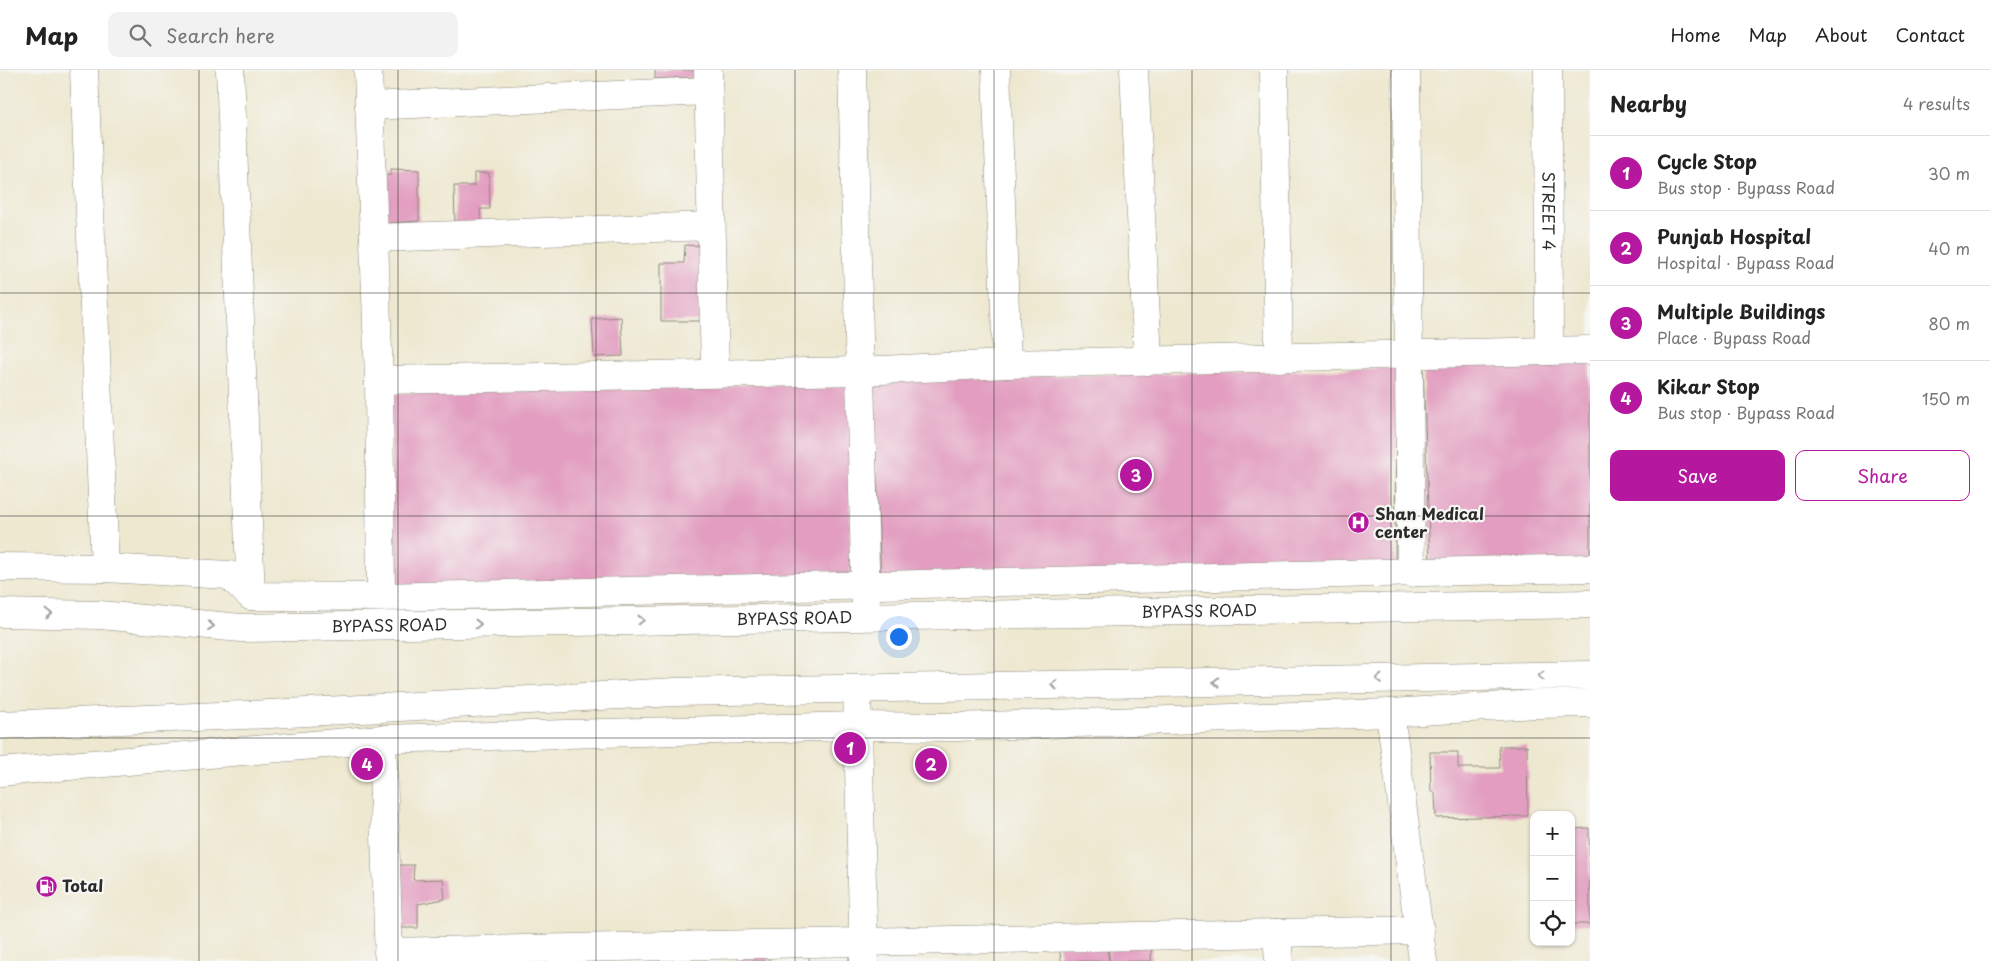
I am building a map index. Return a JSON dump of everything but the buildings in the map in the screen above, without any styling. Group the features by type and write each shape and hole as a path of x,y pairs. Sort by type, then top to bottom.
{"street":[{"path":"84,70 105,568"},
{"path":"230,70 251,596"},
{"path":"368,70 378,380 381,597"},
{"path":"852,70 866,616"},
{"path":"996,70 1007,364"},
{"path":"1134,70 1148,361"},
{"path":"1274,70 1279,358"},
{"path":"1406,70 1412,573"},
{"name":"STREET 4","path":"1548,70 1549,352"},
{"path":"369,106 708,81 715,372"},
{"path":"374,238 711,226"},
{"path":"378,380 715,372 860,371 1007,364 1590,350"},
{"path":"0,567 105,568 229,575 251,596 381,597 1590,568"},
{"name":"BYPASS ROAD","path":"0,613 100,615 241,628 1590,604"},
{"path":"0,725 270,714 676,692 1590,675"},
{"path":"857,689 864,951"},
{"path":"0,772 382,739 858,726 955,727 1390,713 1536,704 1590,703"},
{"path":"1390,713 1424,961"},
{"path":"382,739 389,956 864,951 1277,933 1420,930"},
{"path":"1277,933 1279,961"}],"place":[{"name":"Multiple Buildings","path":"1136,475"},
{"name":"Shan Medical center","path":"1359,523"},
{"name":"Cycle Stop","path":"850,748"},
{"name":"Kikar Stop","path":"367,764"},
{"name":"Punjab Hospital","path":"931,764"},
{"name":"Total","path":"46,886"}]}
